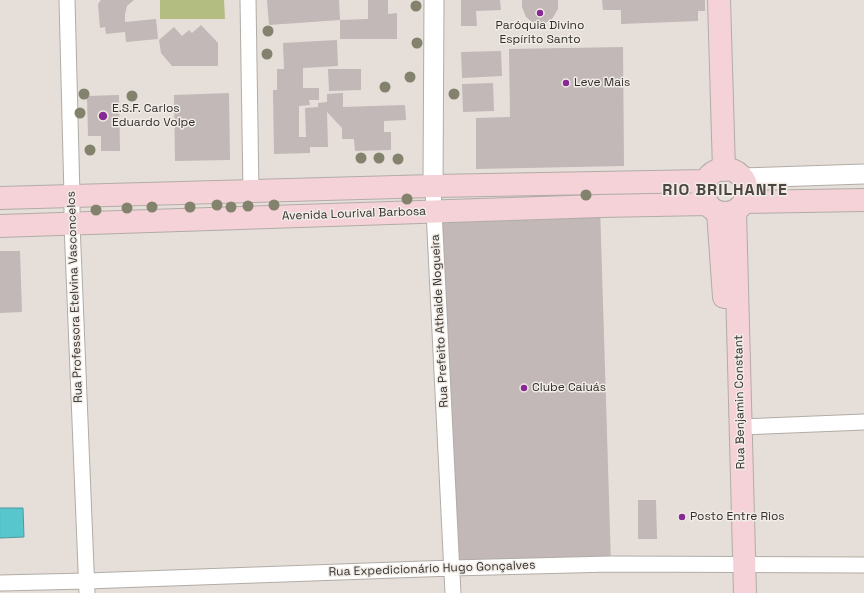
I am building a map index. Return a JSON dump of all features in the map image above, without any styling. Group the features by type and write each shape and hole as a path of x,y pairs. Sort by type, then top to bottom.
{"main road":[{"path":"718,0 733,174"},
{"path":"717,171 733,174 746,184 747,195 726,207 705,199 704,193 706,181 711,175 717,171"},
{"path":"0,198 433,186 706,181"},
{"name":"Avenida Lourival Barbosa","path":"0,226 584,207 726,207 864,200"},
{"name":"Rua Benjamin Constant","path":"726,207 741,427 739,565 735,593"},
{"name":"Rua Benjamin Constant","path":"726,207 731,411 739,565 745,593"}],"street":[{"name":"Rua Professora Etelvina Vasconcelos","path":"67,0 72,224 87,587"},
{"path":"248,0 251,191"},
{"name":"Rua Prefeito Athaide Nogueira","path":"434,0 433,186 453,593"},
{"path":"733,174 864,174"},
{"path":"741,427 864,422"},
{"name":"Rua Expedicionário Hugo Gonçalves","path":"0,583 87,587 452,568 611,564 864,565"}],"green space":[{"path":"160,0 224,0 225,19 160,19"}],"water":[{"path":"0,508 23,508 24,537 0,538"}],"building":[{"path":"101,0 134,0 127,6 125,22 156,19 158,39 126,42 125,32 106,34 105,27 100,28 98,4"},
{"path":"267,0 339,0 340,20 269,25"},
{"path":"368,0 388,0 388,14 397,13 397,39 340,39 340,20 368,19"},
{"path":"461,0 500,0 501,10 476,11 477,26 461,26"},
{"name":"Paróquia Divino Espírito Santo","path":"522,0 558,0 558,9 552,19 539,27 526,17 522,7"},
{"path":"602,0 705,0 705,11 698,11 698,21 621,24 621,10 603,10"},
{"path":"201,25 218,43 218,66 172,66 161,53 159,40 174,27 182,36 189,30 192,33"},
{"path":"337,40 338,66 303,68 303,88 319,88 319,100 309,100 310,105 299,106 299,137 306,137 305,108 318,107 318,103 327,102 327,94 343,93 343,107 405,105 406,120 384,121 384,132 391,132 391,150 355,151 354,139 342,139 342,128 327,112 328,147 310,147 310,153 274,154 273,90 277,90 277,69 284,69 283,43"},
{"name":"Leve Mais","path":"623,47 624,166 476,169 476,118 510,117 509,49"},
{"path":"501,51 502,76 462,78 461,52"},
{"path":"328,69 361,69 361,90 329,91"},
{"path":"493,83 494,111 463,112 462,84"},
{"path":"229,93 230,160 175,161 174,95"},
{"name":"E.S.F. Carlos Eduardo Volpe","path":"119,95 120,151 101,151 101,136 88,136 87,96"},
{"name":"Clube Caiuás","path":"600,206 611,564 452,568 434,211"},
{"path":"0,251 20,251 22,312 0,313"},
{"path":"638,500 656,500 657,539 638,539"}],"place":[{"name":"Paróquia Divino Espírito Santo","path":"540,13"},
{"name":"Leve Mais","path":"566,83"},
{"name":"E.S.F. Carlos Eduardo Volpe","path":"103,116"},
{"name":"Clube Caiuás","path":"524,388"},
{"name":"Posto Entre Rios","path":"682,517"}],"district":[{"name":"RIO BRILHANTE","path":"725,191"}]}
